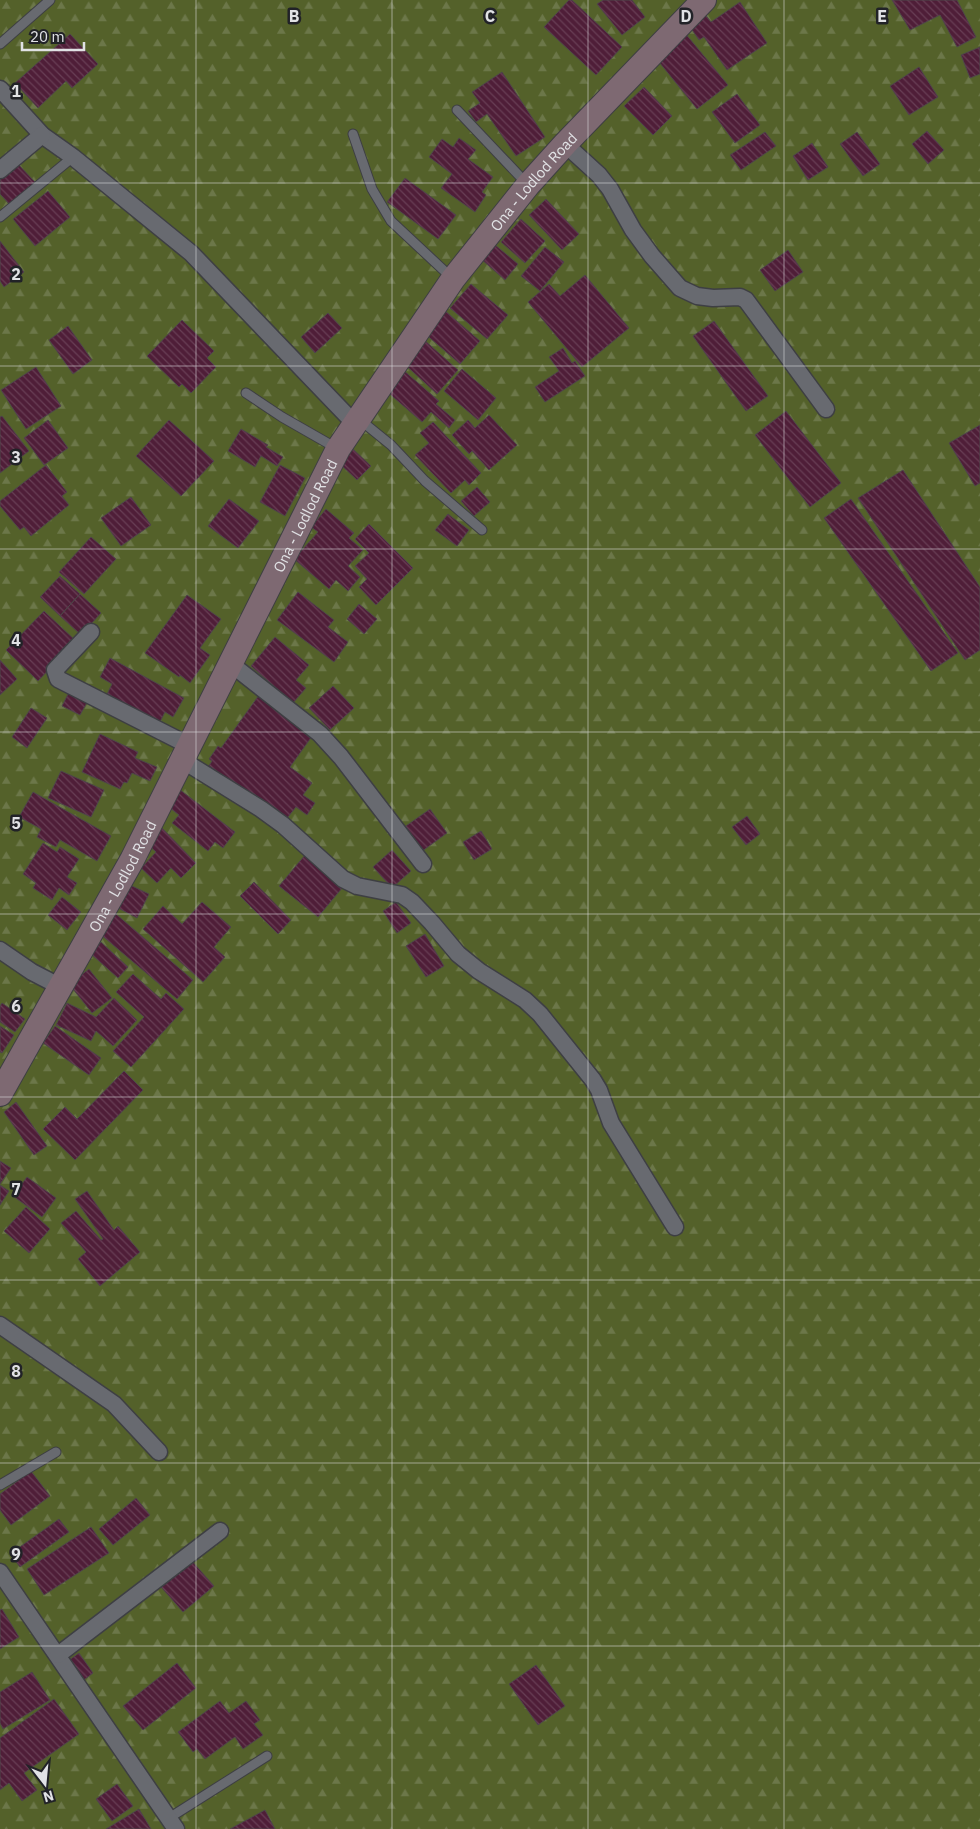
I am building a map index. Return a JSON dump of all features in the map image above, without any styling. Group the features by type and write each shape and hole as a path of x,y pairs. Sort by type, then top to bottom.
{"main road":[{"name":"Ona - Lodlod Road","path":"0,1094 132,860 338,450 453,279 528,185 704,0"}],"street":[{"path":"0,88 42,135 73,157 191,253 357,421"},
{"path":"0,170 42,135"},
{"path":"565,144 599,175 633,230 652,256 680,288 697,296 713,298 740,297 746,300 826,409"},
{"path":"91,632 55,670 58,679 186,753 283,825 343,879 357,886 402,896 412,902 458,954 479,971 525,1000 540,1014 594,1080 611,1123 675,1227"},
{"path":"231,664 320,734 341,757 423,864"},
{"path":"0,950 32,972 61,987"},
{"path":"0,1325 114,1404 158,1452"},
{"path":"58,1655 220,1531"},
{"path":"0,1572 172,1824"}],"lane":[{"path":"0,44 50,0"},
{"path":"457,110 528,185"},
{"path":"353,134 372,189 391,220 453,279"},
{"path":"0,217 73,157"},
{"path":"246,393 282,418 338,450"},
{"path":"357,421 391,445 425,481 482,530"},
{"path":"0,1485 56,1452"},
{"path":"172,1824 266,1756"}],"green space":[{"path":"0,0 980,0 980,1829 0,1829"}],"building":[{"path":"569,0 572,0 622,47 596,75 544,27"},
{"path":"603,0 632,0 645,17 622,35 597,4"},
{"path":"892,0 957,0 976,37 957,47 940,15 910,30"},
{"path":"740,2 767,43 727,70 704,37 699,40 688,24 704,13 711,22"},
{"path":"685,33 728,85 697,109 655,57"},
{"path":"70,34 98,64 72,88 66,81 38,108 15,83"},
{"path":"980,47 980,74 970,78 961,55"},
{"path":"919,67 938,97 909,115 890,86"},
{"path":"502,72 545,137 516,156 487,114 476,122 468,111 480,103 472,92"},
{"path":"644,87 672,116 653,135 624,106"},
{"path":"737,94 760,125 735,143 712,112"},
{"path":"927,131 944,150 928,164 912,144"},
{"path":"765,132 776,146 741,170 730,155"},
{"path":"857,132 880,164 863,176 840,144"},
{"path":"459,138 476,150 468,159 493,177 482,192 486,195 475,212 441,188 452,174 429,157 442,139 453,147"},
{"path":"812,143 828,167 808,180 793,156"},
{"path":"18,164 35,182 10,205 0,194 0,180"},
{"path":"405,178 456,215 438,239 387,202"},
{"path":"48,191 70,217 35,246 13,219"},
{"path":"546,199 579,234 562,250 529,215"},
{"path":"521,219 545,241 525,263 501,242"},
{"path":"0,241 24,272 4,287 0,281"},
{"path":"494,244 518,264 505,280 481,259"},
{"path":"545,247 564,262 540,291 521,276"},
{"path":"788,250 803,272 775,291 760,270"},
{"path":"585,275 629,328 582,367 528,302 549,284 560,296"},
{"path":"471,284 508,315 487,339 450,308"},
{"path":"443,309 480,341 460,364 423,332"},
{"path":"328,313 342,328 315,353 301,337"},
{"path":"182,320 214,351 207,358 216,367 191,393 182,384 179,387 147,356"},
{"path":"714,321 768,396 746,411 693,336"},
{"path":"68,326 92,360 73,374 49,340"},
{"path":"422,338 458,370 437,394 401,361"},
{"path":"563,348 572,363 575,361 585,376 545,402 535,387 559,371 549,357"},
{"path":"36,367 61,406 26,429 1,390"},
{"path":"402,369 439,401 436,404 455,420 449,428 431,412 422,422 385,390"},
{"path":"462,369 496,398 478,420 444,391"},
{"path":"786,411 841,483 810,507 755,435"},
{"path":"489,415 517,445 489,470 472,451 469,454 452,435 468,420 475,428"},
{"path":"2,416 29,451 0,473 0,417"},
{"path":"48,420 68,448 44,465 24,438"},
{"path":"169,420 214,461 181,496 136,456"},
{"path":"433,422 481,473 469,485 465,480 451,493 415,455 429,443 420,433"},
{"path":"980,425 980,483 975,486 949,443"},
{"path":"241,429 268,445 266,447 283,457 277,466 261,456 255,467 228,451"},
{"path":"353,449 371,466 357,480 339,463"},
{"path":"46,465 67,492 62,496 69,505 31,536 24,527 20,530 0,506 0,501"},
{"path":"280,465 305,478 285,516 260,502"},
{"path":"903,470 980,587 980,650 965,660 858,498"},
{"path":"477,487 490,502 474,516 461,501"},
{"path":"131,497 151,525 121,546 101,518"},
{"path":"229,499 259,521 238,548 208,526"},
{"path":"851,499 958,653 931,671 824,518"},
{"path":"326,509 354,533 349,538 363,550 348,566 360,577 348,591 336,580 329,589 294,559 318,532 311,527"},
{"path":"448,514 469,530 457,546 435,530"},
{"path":"369,524 413,568 376,605 359,587 367,579 355,566 369,553 355,539"},
{"path":"91,537 116,559 84,594 59,572"},
{"path":"60,576 80,594 60,616 40,597"},
{"path":"298,592 334,620 328,627 348,642 334,662 277,620"},
{"path":"80,594 101,613 81,635 60,616"},
{"path":"187,595 221,619 200,648 210,655 190,683 145,653"},
{"path":"359,604 377,619 364,634 347,619"},
{"path":"44,611 76,641 38,681 6,650"},
{"path":"275,637 309,665 296,680 306,688 293,703 251,666"},
{"path":"110,658 184,698 173,717 165,712 160,722 107,694 112,684 100,677"},
{"path":"0,660 17,679 0,695"},
{"path":"333,686 354,708 330,730 309,708"},
{"path":"69,692 88,701 80,715 62,706"},
{"path":"259,695 313,735 290,767 312,783 303,795 315,803 307,815 296,807 284,822 208,767 212,761 209,759 218,746 221,748"},
{"path":"31,708 47,718 27,748 12,737"},
{"path":"100,734 138,752 135,758 157,767 150,781 132,773 127,783 124,782 120,789 82,772"},
{"path":"61,771 104,790 91,817 48,798"},
{"path":"179,789 235,832 223,848 215,842 208,851 172,823 179,815 166,805"},
{"path":"33,792 111,836 97,861 60,840 56,847 37,837 41,829 19,817"},
{"path":"430,809 447,833 421,852 403,828"},
{"path":"747,816 760,834 746,845 732,827"},
{"path":"162,828 196,863 181,878 171,868 157,883 141,868 156,852 146,843"},
{"path":"481,831 492,849 474,860 463,842"},
{"path":"43,843 57,852 60,847 79,859 67,877 77,883 69,895 59,888 52,900 33,888 36,883 23,874"},
{"path":"392,850 411,871 392,888 373,867"},
{"path":"305,855 343,887 318,917 279,886"},
{"path":"254,882 291,920 278,934 240,896"},
{"path":"130,885 149,894 137,918 118,908"},
{"path":"62,897 81,912 67,930 48,915"},
{"path":"202,902 231,927 214,947 225,957 203,982 143,929 163,906 182,924"},
{"path":"396,902 411,923 397,933 383,911"},
{"path":"116,914 193,980 177,999 100,934"},
{"path":"425,934 444,966 426,977 406,946"},
{"path":"101,942 128,967 118,978 91,954"},
{"path":"89,969 112,998 92,1013 69,984"},
{"path":"133,974 161,999 166,993 184,1009 131,1067 113,1051 144,1017 116,992"},
{"path":"114,998 137,1020 113,1046 96,1031 91,1041 56,1025 67,1003 96,1017"},
{"path":"2,1003 25,1019 15,1032 0,1022 0,1006"},
{"path":"0,1026 14,1035 2,1053 0,1052"},
{"path":"55,1026 101,1058 89,1075 43,1043"},
{"path":"124,1071 143,1090 75,1160 43,1129 65,1107 77,1119"},
{"path":"16,1102 47,1146 34,1155 4,1112"},
{"path":"0,1161 11,1168 0,1184"},
{"path":"27,1177 56,1198 42,1217 13,1196"},
{"path":"0,1185 9,1191 0,1205"},
{"path":"87,1191 114,1230 118,1226 140,1252 100,1286 78,1259 86,1252 61,1223 76,1211 101,1240 103,1239 75,1199"},
{"path":"26,1207 50,1229 29,1253 4,1231"},
{"path":"31,1471 50,1496 11,1525 0,1510 0,1494"},
{"path":"136,1498 150,1515 113,1545 99,1529"},
{"path":"59,1519 69,1532 20,1567 10,1554"},
{"path":"91,1527 109,1553 44,1595 27,1569"},
{"path":"192,1561 214,1586 183,1612 161,1587"},
{"path":"2,1609 19,1637 0,1649 0,1610"},
{"path":"79,1653 93,1673 80,1683 65,1663"},
{"path":"177,1663 196,1688 143,1730 123,1706"},
{"path":"536,1665 565,1706 538,1725 509,1684"},
{"path":"32,1672 50,1700 3,1729 0,1723 0,1692"},
{"path":"54,1699 79,1734 24,1773 37,1790 22,1801 9,1783 0,1790 0,1738"},
{"path":"220,1701 229,1713 246,1701 260,1720 254,1724 263,1735 243,1749 235,1737 205,1759 197,1749 193,1752 178,1732"},
{"path":"117,1784 133,1806 112,1821 96,1799"},
{"path":"139,1809 151,1829 106,1829"},
{"path":"265,1810 275,1829 230,1829"}]}
